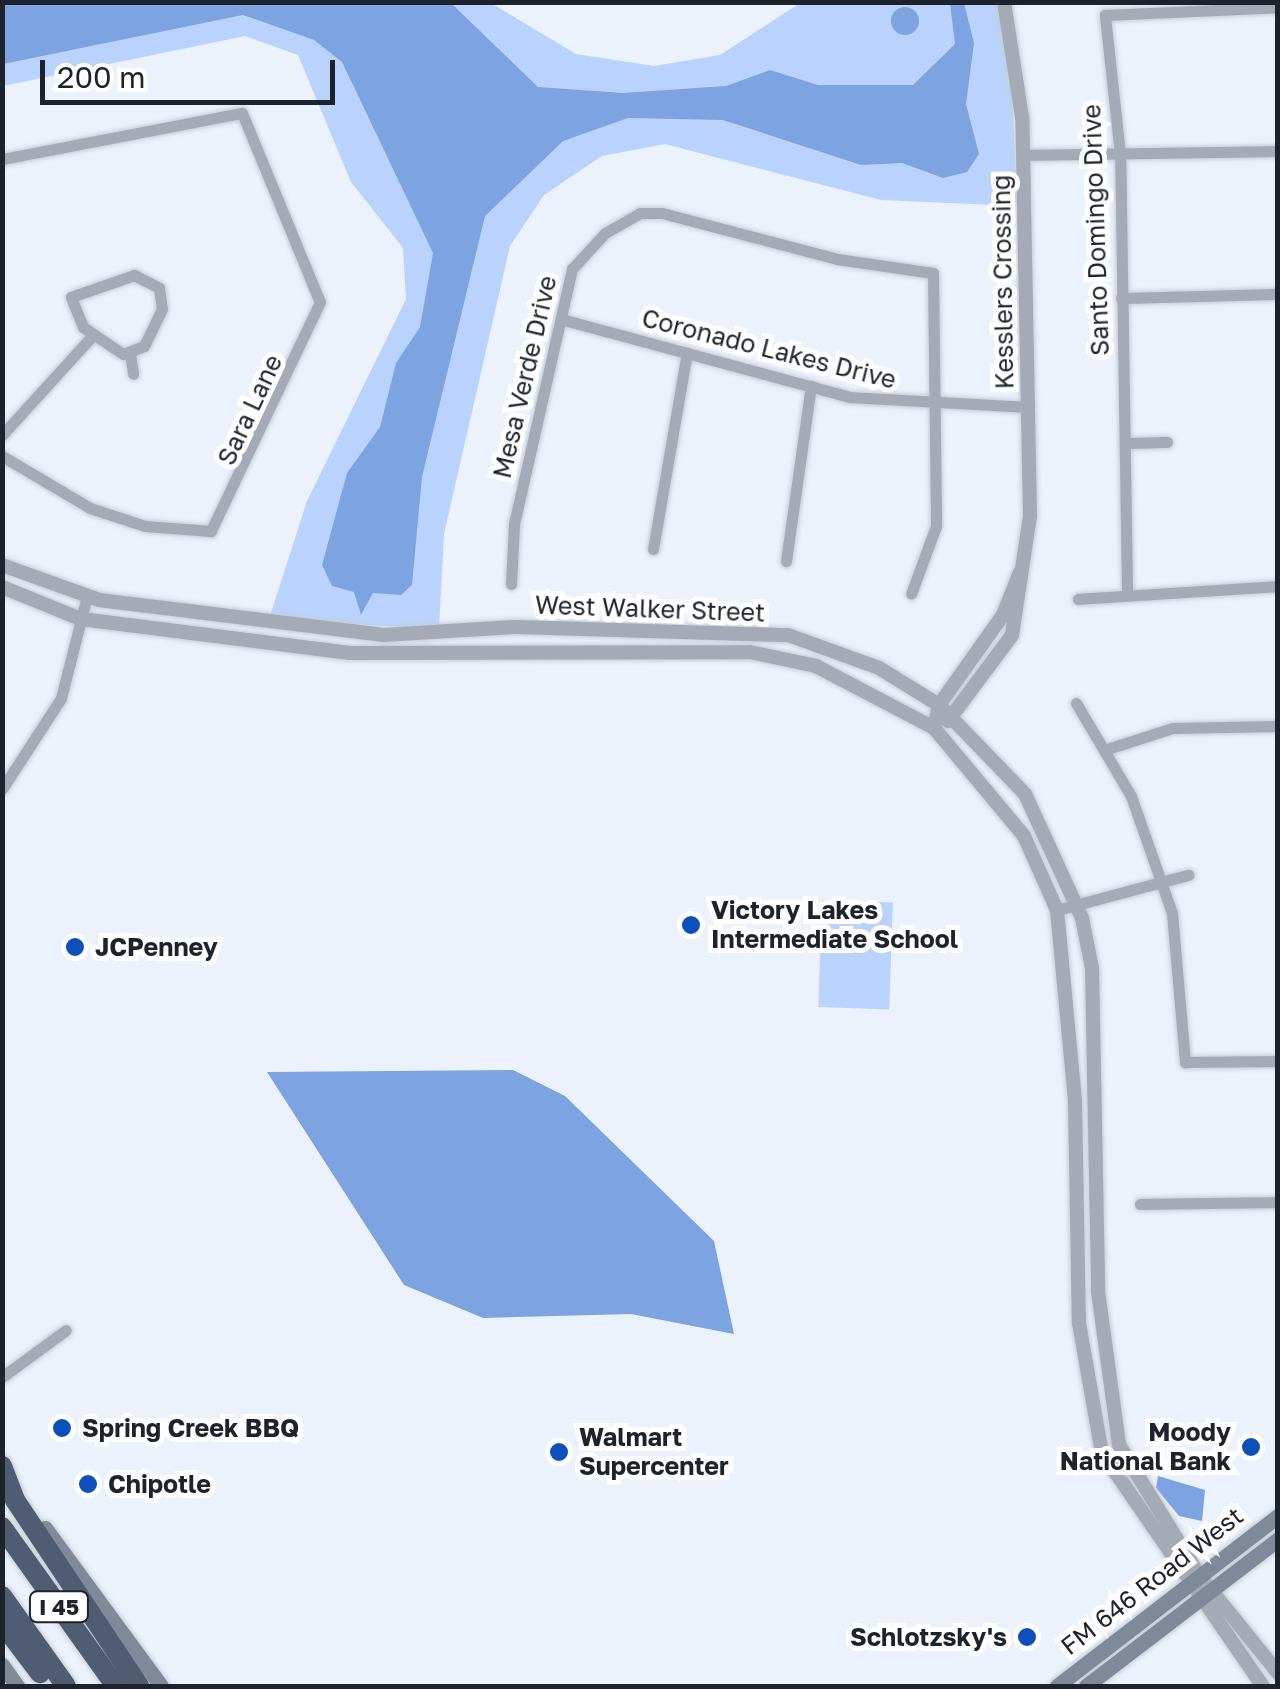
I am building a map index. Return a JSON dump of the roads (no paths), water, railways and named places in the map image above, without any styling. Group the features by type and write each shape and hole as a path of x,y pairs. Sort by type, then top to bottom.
{"highway":[{"path":"2,1466 15,1500 139,1686"},
{"name":"I 45","path":"2,1527 116,1686"},
{"name":"I 45","path":"2,1596 66,1686"},
{"path":"2,1623 50,1686"}],"main road":[{"path":"2,1466 160,1686"},
{"name":"FM 646 Road West","path":"1056,1686 1278,1516"},
{"name":"FM 646 Road West","path":"1086,1686 1278,1539"},
{"path":"2,1665 18,1686"}],"street":[{"name":"Kesslers Crossing","path":"934,728 953,718 1012,634 1024,562 1028,407 1024,155 1004,2"},
{"name":"Santo Domingo Drive","path":"1127,589 1120,154 1106,15 1278,7"},
{"name":"Sara Lane","path":"2,159 242,113 320,302 210,531 145,526 90,508 2,456"},
{"path":"1024,155 1278,151"},
{"name":"Mesa Verde Drive","path":"511,584 514,524 572,270 640,213 692,215 837,260 933,273 934,407"},
{"path":"58,294 71,297 100,281 153,280 162,308 130,354 133,374"},
{"path":"1122,298 1278,294"},
{"path":"71,297 93,335 130,354"},
{"name":"Coronado Lakes Drive","path":"560,319 811,386 934,407 1028,407"},
{"path":"2,435 93,335"},
{"path":"653,549 687,353"},
{"path":"786,561 811,386"},
{"path":"911,594 936,526 934,407"},
{"path":"1124,443 1167,442"},
{"name":"Kesslers Crossing","path":"934,728 938,705 1003,615 1024,562"},
{"name":"West Walker Street","path":"2,564 87,596 384,635 534,628 788,636 879,668 938,705 1026,794 1078,904 1092,968 1109,1414 1143,1491 1192,1581"},
{"path":"1078,599 1127,589 1278,586"},
{"name":"West Walker Street","path":"2,587 81,618 368,654 750,652 816,666 934,728 1024,836 1057,910 1086,1400 1121,1492 1192,1581 1264,1686"},
{"path":"2,789 61,698 87,596"},
{"path":"1076,703 1131,796 1161,882 1185,1062 1278,1061"},
{"path":"1104,750 1173,728 1278,726"},
{"path":"1057,910 1188,875"},
{"path":"1140,1204 1278,1202"},
{"path":"2,1377 66,1330"},
{"name":"West Walker Street","path":"1203,1596 1278,1673"}],"place":[{"name":"Victory Lakes Intermediate School","path":"691,925"},
{"name":"JCPenney","path":"75,947"},
{"name":"Spring Creek BBQ","path":"62,1428"},
{"name":"Moody National Bank","path":"1251,1447"},
{"name":"Walmart Supercenter","path":"559,1452"},
{"name":"Chipotle","path":"88,1484"},
{"name":"Schlotzsky's","path":"1027,1637"}]}
